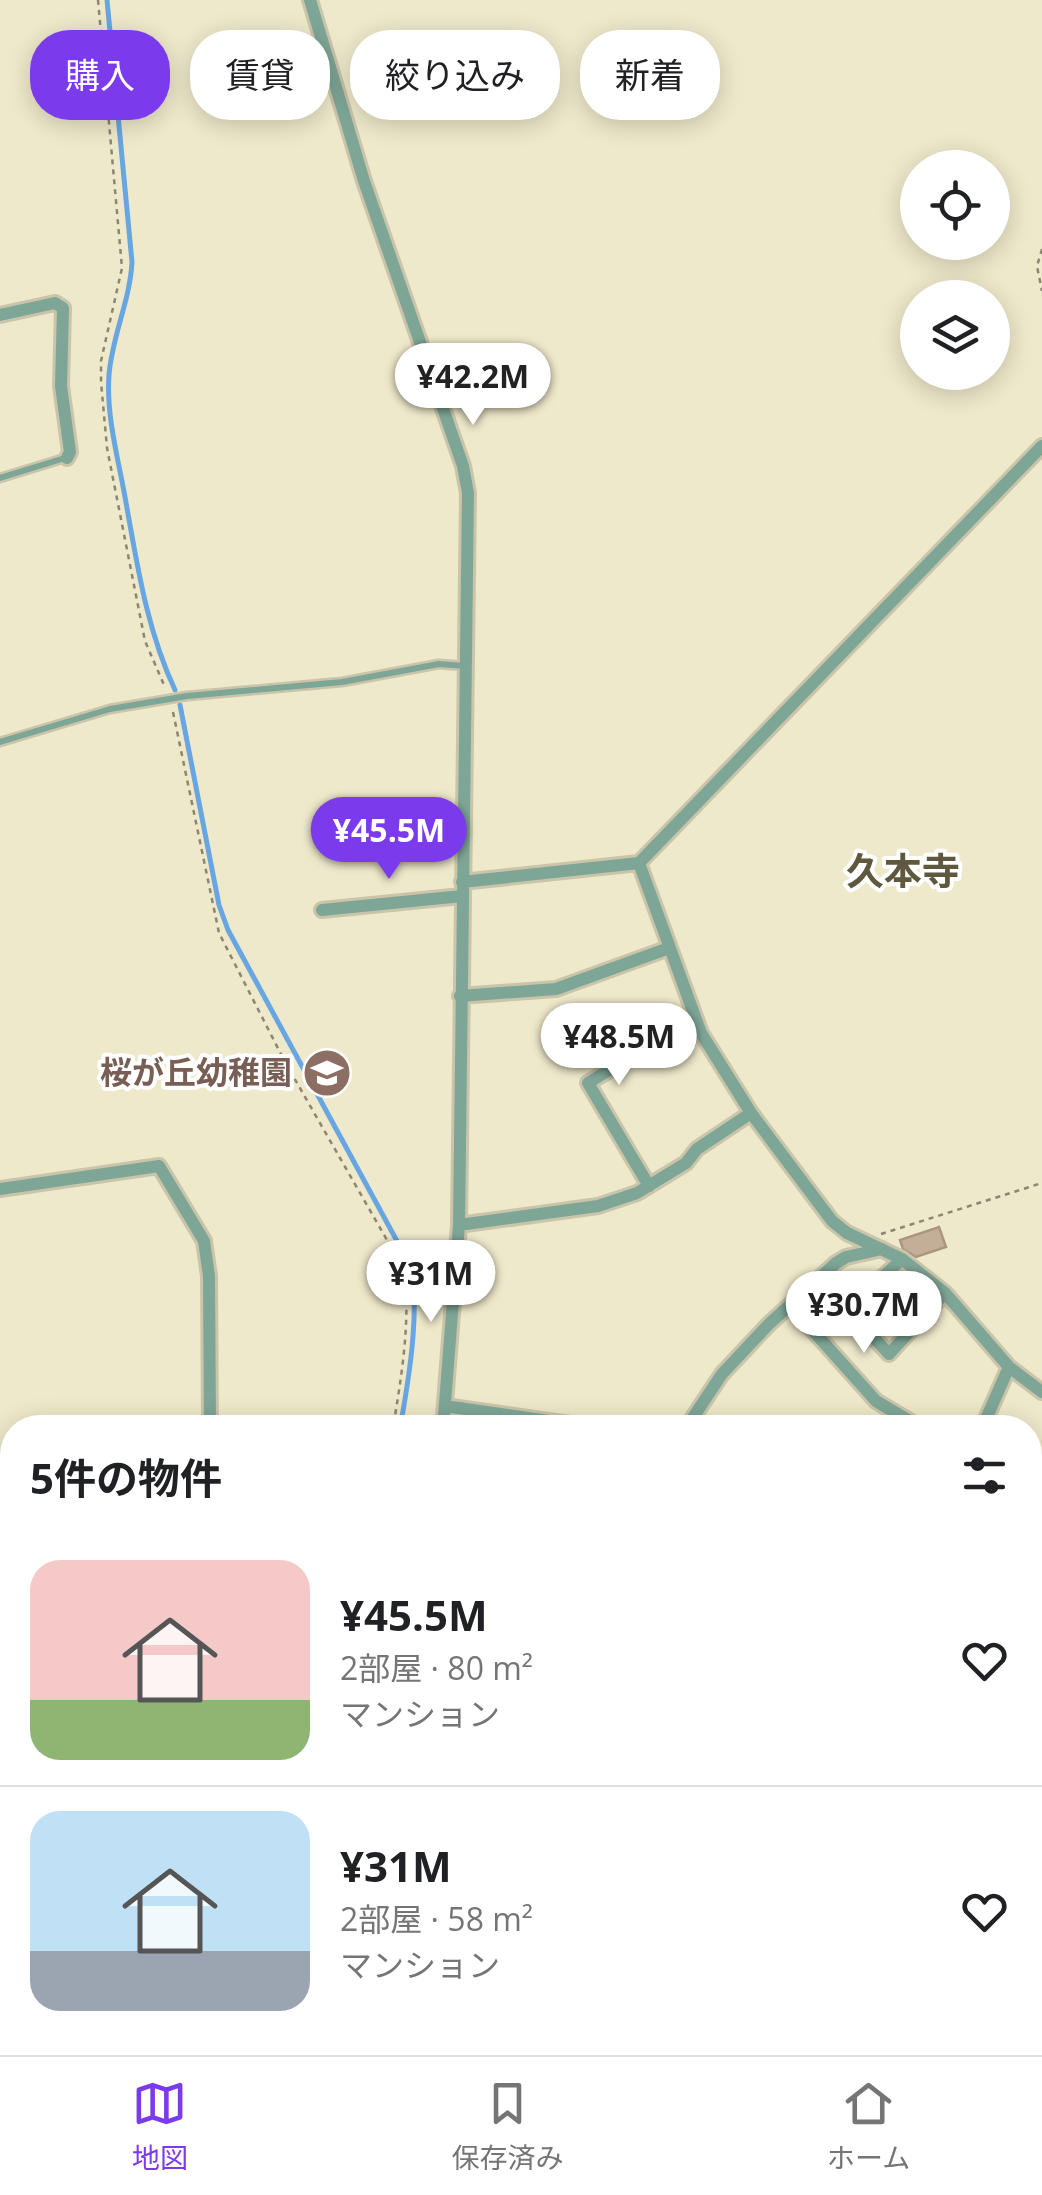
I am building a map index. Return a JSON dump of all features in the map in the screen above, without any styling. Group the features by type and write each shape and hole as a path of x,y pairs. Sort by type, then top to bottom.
{"street":[{"path":"310,0 364,182 463,466 468,493 458,1226 444,1415"},
{"path":"0,316 55,303 63,308 61,386 70,452 66,458"},
{"path":"322,910 639,863 1042,446"},
{"path":"639,863 701,1033 751,1113 832,1220 847,1233 902,1259 945,1293 1009,1367 1042,1392"},
{"path":"460,996 556,989 669,948"},
{"path":"649,1186 588,1082 695,1017"},
{"path":"458,1226 598,1206 649,1186 751,1113"},
{"path":"0,1189 159,1166 204,1241 209,1276 210,1415"},
{"path":"695,1415 722,1374 790,1305 846,1257 884,1248"},
{"path":"902,1259 848,1310 888,1354 945,1293"},
{"path":"790,1305 876,1401 900,1415"},
{"path":"988,1415 1009,1367"},
{"path":"445,1406 509,1415"}],"lane":[{"path":"0,478 66,458"},
{"path":"0,742 110,709 169,699 342,682 439,664 467,666"}],"path":[{"path":"98,0 122,268 101,361 106,431 144,641 169,699 220,933 286,1062 403,1268 406,1294 396,1415"},
{"path":"1042,249 1037,266 1042,291"},
{"path":"864,1240 1042,1183"}],"building":[{"path":"939,1227 946,1247 916,1257 903,1249 900,1240"}],"waterway":[{"path":"107,0 132,262 111,361 109,405 144,595 175,690"},
{"path":"180,705 219,905 228,930 410,1265 414,1324 402,1415"}],"place":[{"name":"桜が丘幼稚園","path":"327,1073"}],"district":[{"name":"久本寺","path":"903,872"}]}
